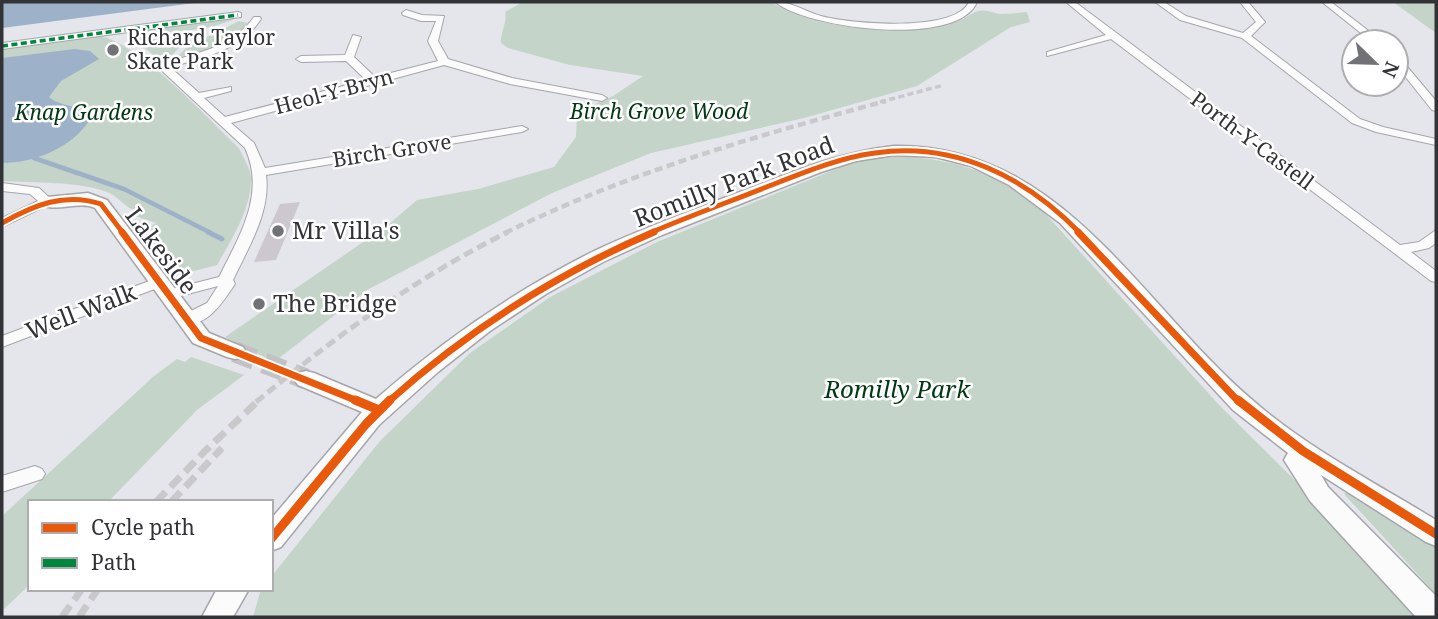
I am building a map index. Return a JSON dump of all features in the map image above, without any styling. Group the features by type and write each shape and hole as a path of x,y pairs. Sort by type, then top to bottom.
{"street":[{"path":"781,4 811,2"},
{"path":"781,4 830,20 900,26 950,19 970,9 973,2"},
{"name":"Porth-Y-Castell","path":"1070,2 1436,278"},
{"path":"1159,2 1183,18 1245,36 1356,121 1380,130 1436,142"},
{"path":"1244,2 1261,22 1245,36"},
{"path":"1326,2 1360,28"},
{"path":"406,13 421,18 442,18 433,41 444,62 454,62 510,81 602,98"},
{"path":"2,46 238,15"},
{"path":"189,319 214,306 227,284 225,280 258,206 262,172 258,158 250,146 163,66 225,45 247,32 263,16"},
{"path":"1050,54 1113,36"},
{"path":"349,58 356,37"},
{"path":"301,59 349,58 373,81"},
{"name":"Heol-Y-Bryn","path":"225,121 444,62"},
{"path":"1410,76 1436,108"},
{"path":"197,97 227,89"},
{"name":"Birch Grove","path":"262,172 522,129"},
{"name":"Romilly Park Road","path":"273,538 379,410 475,331 597,257 685,219 834,162 883,150 916,150 963,158 988,167 1041,197 1066,219 1241,404 1303,451 1436,534"},
{"name":"Lakeside","path":"2,187 34,191 47,202 88,198 101,204 201,338 235,352"},
{"path":"2,223 47,202"},
{"path":"1397,249 1419,247 1431,242 1436,234"},
{"name":"Well Walk","path":"2,342 165,288 225,280"},
{"path":"306,379 379,410"},
{"path":"1303,451 1297,460 1319,494 1436,617"},
{"path":"2,484 35,474"},
{"path":"217,617 233,591"}],"green space":[{"name":"Birch Grove Wood","path":"523,2 771,2 790,12 836,25 886,29 934,26 958,21 981,11 1000,14 1027,12 1030,22 1011,27 917,86 804,118 651,153 552,193 367,290 274,362 225,337 388,225 417,200 478,189 554,167 576,137 577,112 613,96 643,76 570,65 508,48 501,43 505,12"},
{"path":"1393,2 1436,2 1436,33"},
{"path":"234,17 235,19 199,29 175,32 137,31"},
{"path":"239,21 248,23 206,51 178,56 187,47"},
{"path":"131,33 165,35 180,47 171,56 157,58 130,36"},
{"name":"Knap Gardens","path":"96,36 112,40 150,64 239,148 250,171 248,201 240,224 217,265 174,276 143,231 156,223 135,216 134,210 107,192 69,184 2,181 2,48"},
{"name":"Romilly Park","path":"897,156 957,165 991,177 1042,210 1221,407 1323,508 1424,617 253,617 260,591 273,591 273,575 380,441 470,353 550,297 657,242 853,162"},
{"path":"191,357 244,375 197,410 110,500 28,500 28,586 2,611 2,516 154,376 177,359 185,362"},
{"path":"1348,491 1436,545 1436,594 1344,494"}],"water":[{"path":"2,2 202,2 2,28"},
{"path":"75,49 90,51 99,59 61,81 49,97 86,113 89,121 72,139 51,152 27,160 2,163 2,58"}],"building":[{"path":"300,202 276,260 254,262 280,204"}],"waterway":[{"path":"34,158 124,189 211,233"},
{"path":"208,232 222,239"}],"tunnel":[{"path":"235,352 306,379"}],"railway":[{"path":"880,102 944,85"},
{"path":"505,233 645,174 788,128 886,101"},
{"path":"256,402 316,354 409,288 508,232"},
{"path":"158,500 259,400"},
{"path":"173,500 222,448"},
{"path":"62,617 81,591"},
{"path":"79,617 97,591"}],"marked path":[{"path":"2,46 238,15"}],"cycle path":[{"path":"273,537 380,409 456,346 538,290 596,258 696,215 834,162 894,150 936,152 977,163 1015,181 1050,205 1241,404 1303,451 1436,534"},
{"path":"2,223 25,211 63,199 75,198 101,204 201,338 379,410"}],"place":[{"name":"Richard Taylor Skate Park","path":"113,50"},
{"name":"Mr Villa's","path":"278,231"},
{"name":"The Bridge","path":"259,304"}]}
